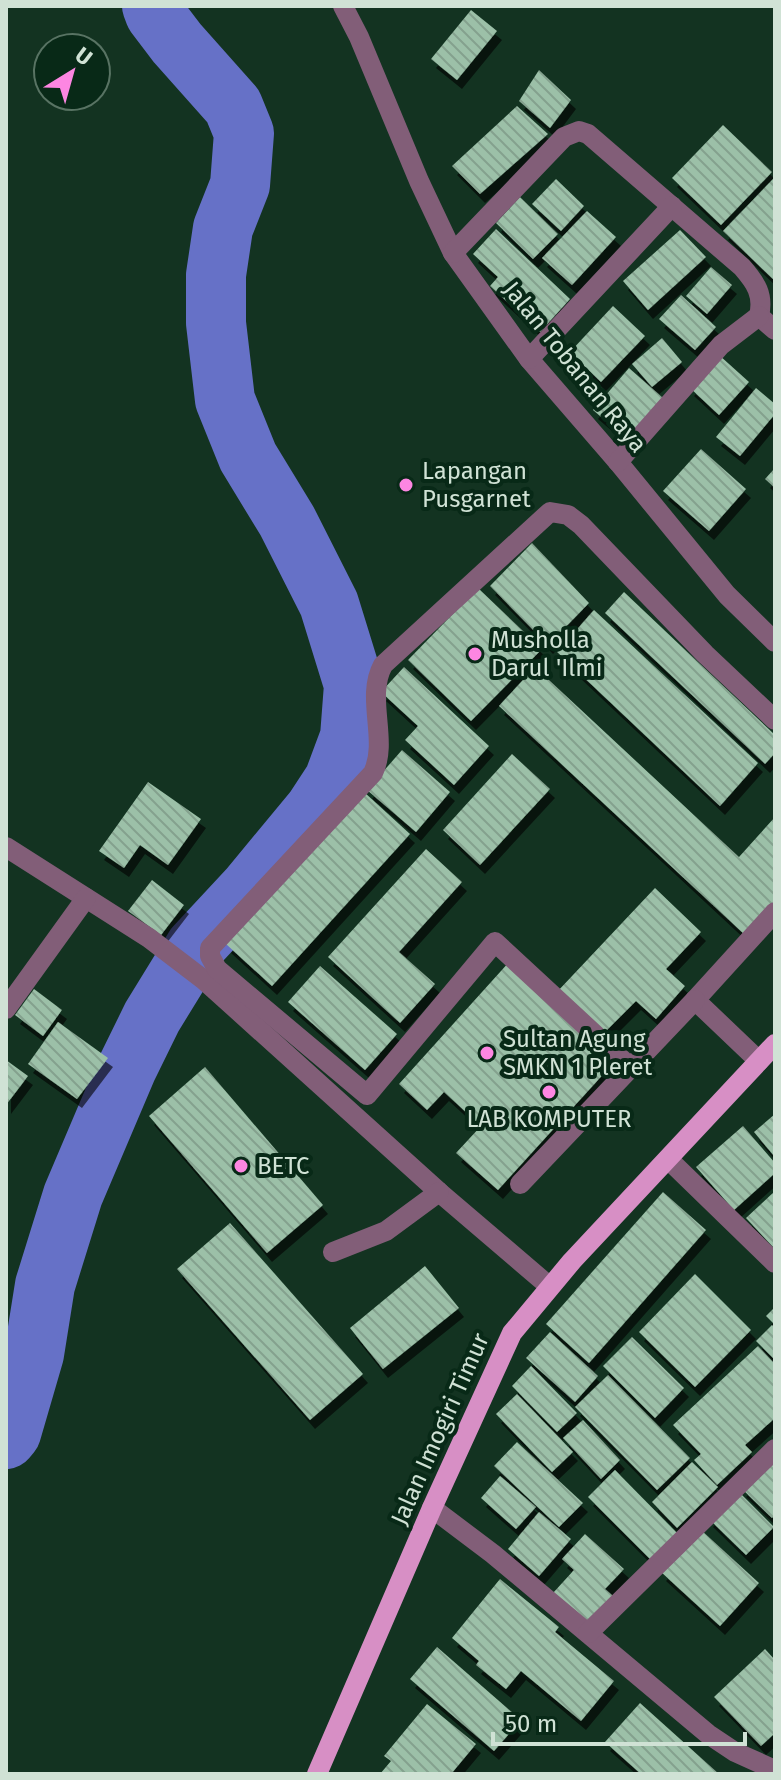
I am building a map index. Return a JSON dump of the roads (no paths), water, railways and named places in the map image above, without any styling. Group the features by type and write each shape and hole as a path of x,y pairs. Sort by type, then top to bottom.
{"main road":[{"name":"Jalan Imogiri Timur","path":"317,1774 512,1333 549,1286 775,1044"}],"street":[{"name":"Jalan Tobanan Raya","path":"343,6 453,253 529,359 727,595 775,642"},
{"path":"453,253 564,137 579,131 588,134 751,278 759,290 762,304 759,316 721,345 618,462"},
{"path":"529,359 672,206"},
{"path":"759,316 775,330"},
{"path":"630,1067 495,942 367,1095 217,969 210,956 210,948 373,773 379,761 377,683 383,665 550,512 568,515 581,525 705,654 775,720"},
{"path":"6,847 149,938 204,980 439,1192 549,1286"},
{"path":"6,1009 86,898"},
{"path":"520,1184 775,912"},
{"path":"695,1000 759,1061"},
{"path":"668,1159 775,1263"},
{"path":"333,1252 386,1231 439,1192"},
{"path":"588,1633 775,1449"},
{"path":"432,1508 493,1554 708,1734 735,1752 775,1770"}],"waterway":[{"path":"6,1439 11,1433 34,1354 45,1285 73,1195 127,1068 152,1017 195,947 248,890 315,809 334,780 350,737 354,685 329,604 287,521 248,457 225,400 216,323 216,275 223,228 240,185 244,133 233,106 177,43 152,6"}],"place":[{"name":"Lapangan Pusgarnet","path":"406,485"},
{"name":"Musholla Darul 'Ilmi","path":"475,654"},
{"name":"Sultan Agung SMKN 1 Pleret","path":"487,1053"},
{"name":"LAB KOMPUTER","path":"549,1092"},
{"name":"BETC","path":"241,1166"}]}
